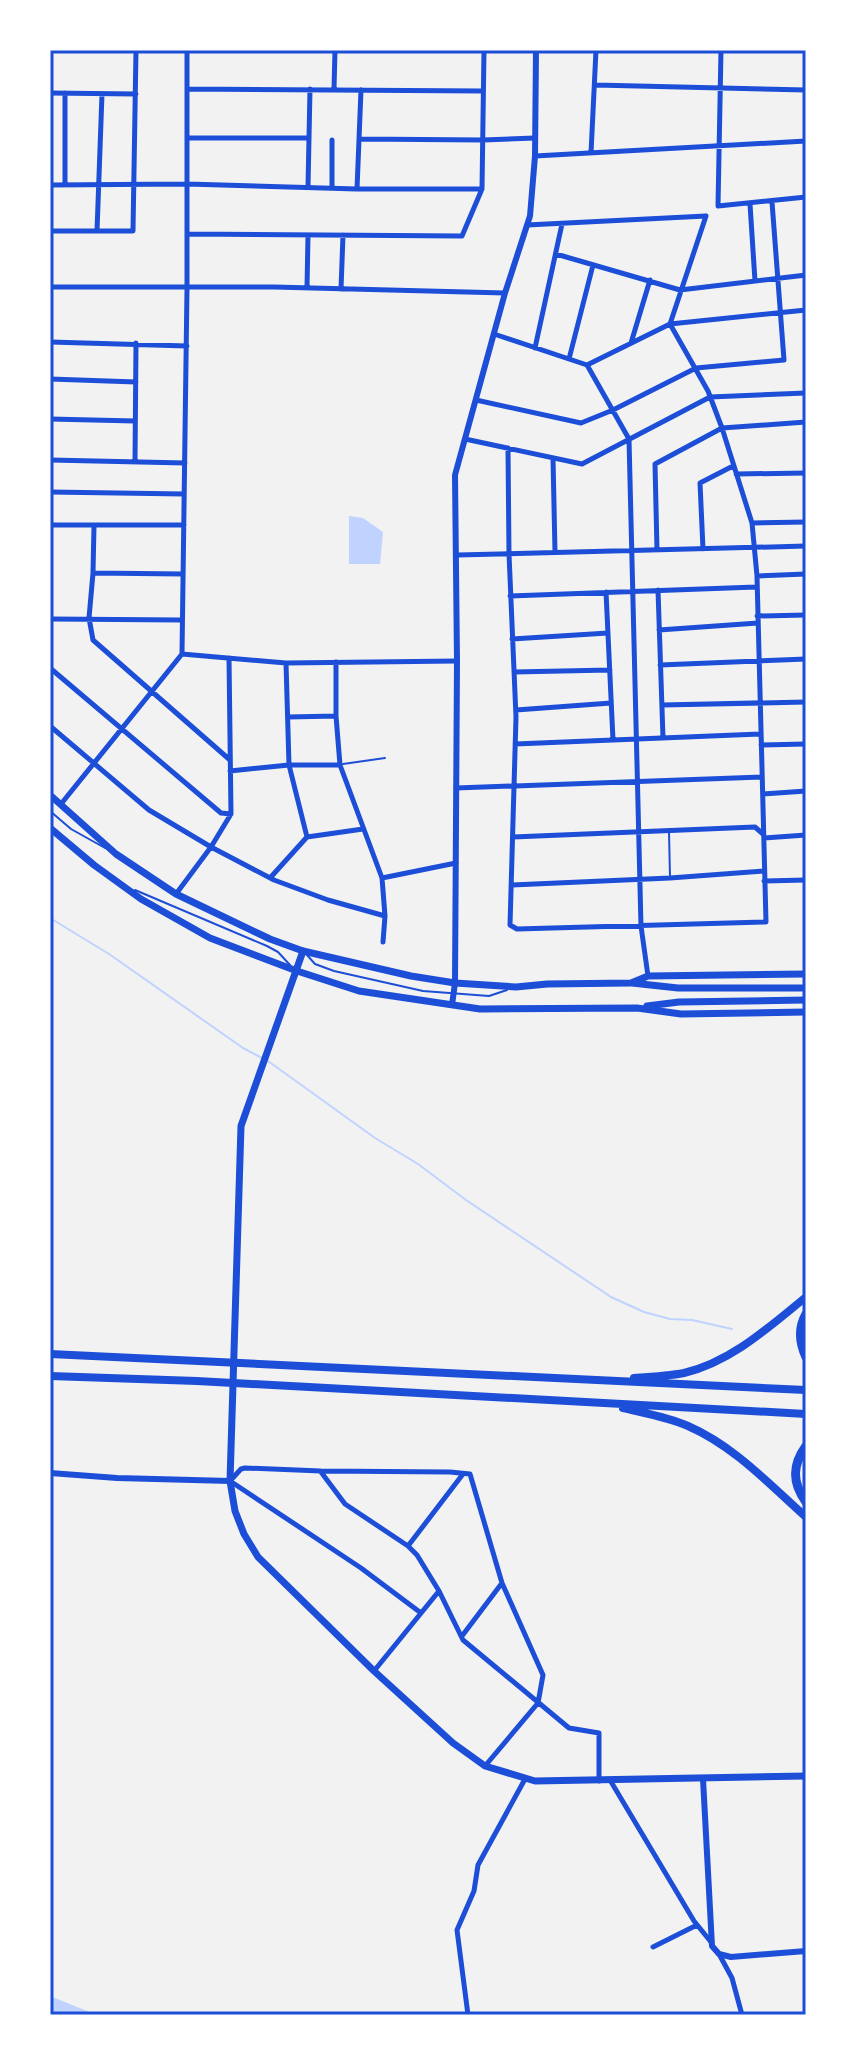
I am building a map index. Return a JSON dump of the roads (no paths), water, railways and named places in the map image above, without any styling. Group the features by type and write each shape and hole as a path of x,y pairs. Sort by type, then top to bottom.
{"highway":[{"path":"598,1381 671,1375 705,1366 742,1346 806,1297"},
{"path":"806,1314 800,1336 806,1357"},
{"path":"50,1354 806,1390"},
{"path":"50,1376 806,1414"},
{"path":"602,1402 678,1422 712,1438 743,1460 806,1517"},
{"path":"806,1446 797,1460 795,1475 798,1489 806,1502"}],"main road":[{"path":"50,795 116,854 176,894 270,939 303,951 455,983 516,987 631,983 678,988 806,988"},
{"path":"50,828 123,885 161,911 210,938 359,991 480,1009 524,1010 637,1008 679,1002 806,1000"},
{"path":"303,951 241,1126 239,1144 230,1481 235,1511 258,1557 374,1671 453,1743 485,1766 525,1779 599,1781 806,1776"},
{"path":"631,983 648,976 806,974"},
{"path":"637,1008 681,1014 806,1012"}],"street":[{"path":"50,231 133,231 136,50"},
{"path":"61,804 182,654 187,346 187,50"},
{"path":"334,89 335,50"},
{"path":"187,234 462,236 482,189 484,50"},
{"path":"452,1005 456,863 455,475 505,293 530,216 535,156 536,50"},
{"path":"591,153 596,50"},
{"path":"721,50 718,206 806,197"},
{"path":"595,85 806,90"},
{"path":"187,89 483,91"},
{"path":"308,187 310,89"},
{"path":"357,189 361,89"},
{"path":"50,93 136,94"},
{"path":"65,93 65,185"},
{"path":"97,231 102,94"},
{"path":"187,138 308,138"},
{"path":"359,139 535,138"},
{"path":"332,140 332,188"},
{"path":"535,156 806,141"},
{"path":"50,185 482,189"},
{"path":"476,400 581,423 696,368 784,360 772,202"},
{"path":"750,204 755,281"},
{"path":"508,448 510,596 516,710 510,925 517,929 766,922 757,576 752,523 710,397 670,324 706,216 527,225"},
{"path":"535,348 562,224"},
{"path":"307,288 308,235"},
{"path":"341,289 343,235"},
{"path":"556,254 680,290 806,275"},
{"path":"569,359 593,265"},
{"path":"631,344 650,280"},
{"path":"50,287 505,293"},
{"path":"587,365 670,324 806,310"},
{"path":"494,334 587,365 629,439 641,926 648,976"},
{"path":"50,342 187,346"},
{"path":"135,462 136,343"},
{"path":"50,379 136,382"},
{"path":"465,439 582,464 710,397 806,393"},
{"path":"50,419 135,421"},
{"path":"657,550 655,464 722,428 806,422"},
{"path":"553,458 555,553"},
{"path":"50,460 185,463"},
{"path":"703,549 700,483 733,466"},
{"path":"736,474 806,473"},
{"path":"50,492 184,494"},
{"path":"752,523 806,522"},
{"path":"50,525 184,525"},
{"path":"94,526 89,618 93,640 230,760"},
{"path":"457,555 806,546"},
{"path":"93,573 183,574"},
{"path":"757,576 806,574"},
{"path":"510,596 756,587"},
{"path":"658,590 663,738"},
{"path":"606,592 613,740"},
{"path":"659,630 806,615"},
{"path":"50,619 182,620"},
{"path":"512,639 608,633"},
{"path":"182,654 286,663 457,661"},
{"path":"176,894 231,814 229,658"},
{"path":"660,665 806,659"},
{"path":"336,662 340,765 382,878 385,916 383,942"},
{"path":"286,663 289,765 307,837"},
{"path":"50,668 221,813 231,814"},
{"path":"514,672 610,670"},
{"path":"662,705 806,702"},
{"path":"516,710 611,703"},
{"path":"288,717 336,716"},
{"path":"50,726 149,810 211,847 270,878 328,900 385,916"},
{"path":"515,744 760,734"},
{"path":"761,745 806,744"},
{"path":"230,771 289,765 340,765"},
{"path":"456,788 762,777"},
{"path":"763,794 806,791"},
{"path":"513,837 755,827 764,836 806,835"},
{"path":"270,878 307,837 363,829"},
{"path":"382,878 456,863"},
{"path":"512,885 764,871"},
{"path":"764,881 806,880"},
{"path":"230,1481 245,1468 466,1474"},
{"path":"321,1471 345,1504 417,1555 463,1640 569,1728 599,1733 599,1781"},
{"path":"50,1473 230,1481 361,1568 421,1613"},
{"path":"408,1546 466,1474"},
{"path":"466,1474 502,1583 543,1675 538,1703 485,1766"},
{"path":"462,1636 502,1583"},
{"path":"374,1671 439,1591"},
{"path":"468,2015 457,1930 474,1891 478,1865 525,1779"},
{"path":"703,1779 711,1942"},
{"path":"610,1780 697,1925 719,1954 732,1978 742,2015"},
{"path":"653,1947 697,1925"},
{"path":"719,1954 736,1957 806,1951"}],"lane":[{"path":"340,765 385,758"},
{"path":"50,811 71,829 116,854"},
{"path":"669,832 670,878"},
{"path":"123,885 267,946 278,952 297,971"},
{"path":"303,951 315,964 334,971 423,991 489,996 516,987"}],"water":[{"path":"349,516 363,518 383,532 380,564 349,564"},
{"path":"50,1996 97,2015 50,2014"}],"waterway":[{"path":"50,918 109,954 243,1048 262,1058"},
{"path":"268,1061 375,1138 418,1164 466,1200 611,1297 644,1312 670,1319 692,1320 732,1329"}]}
